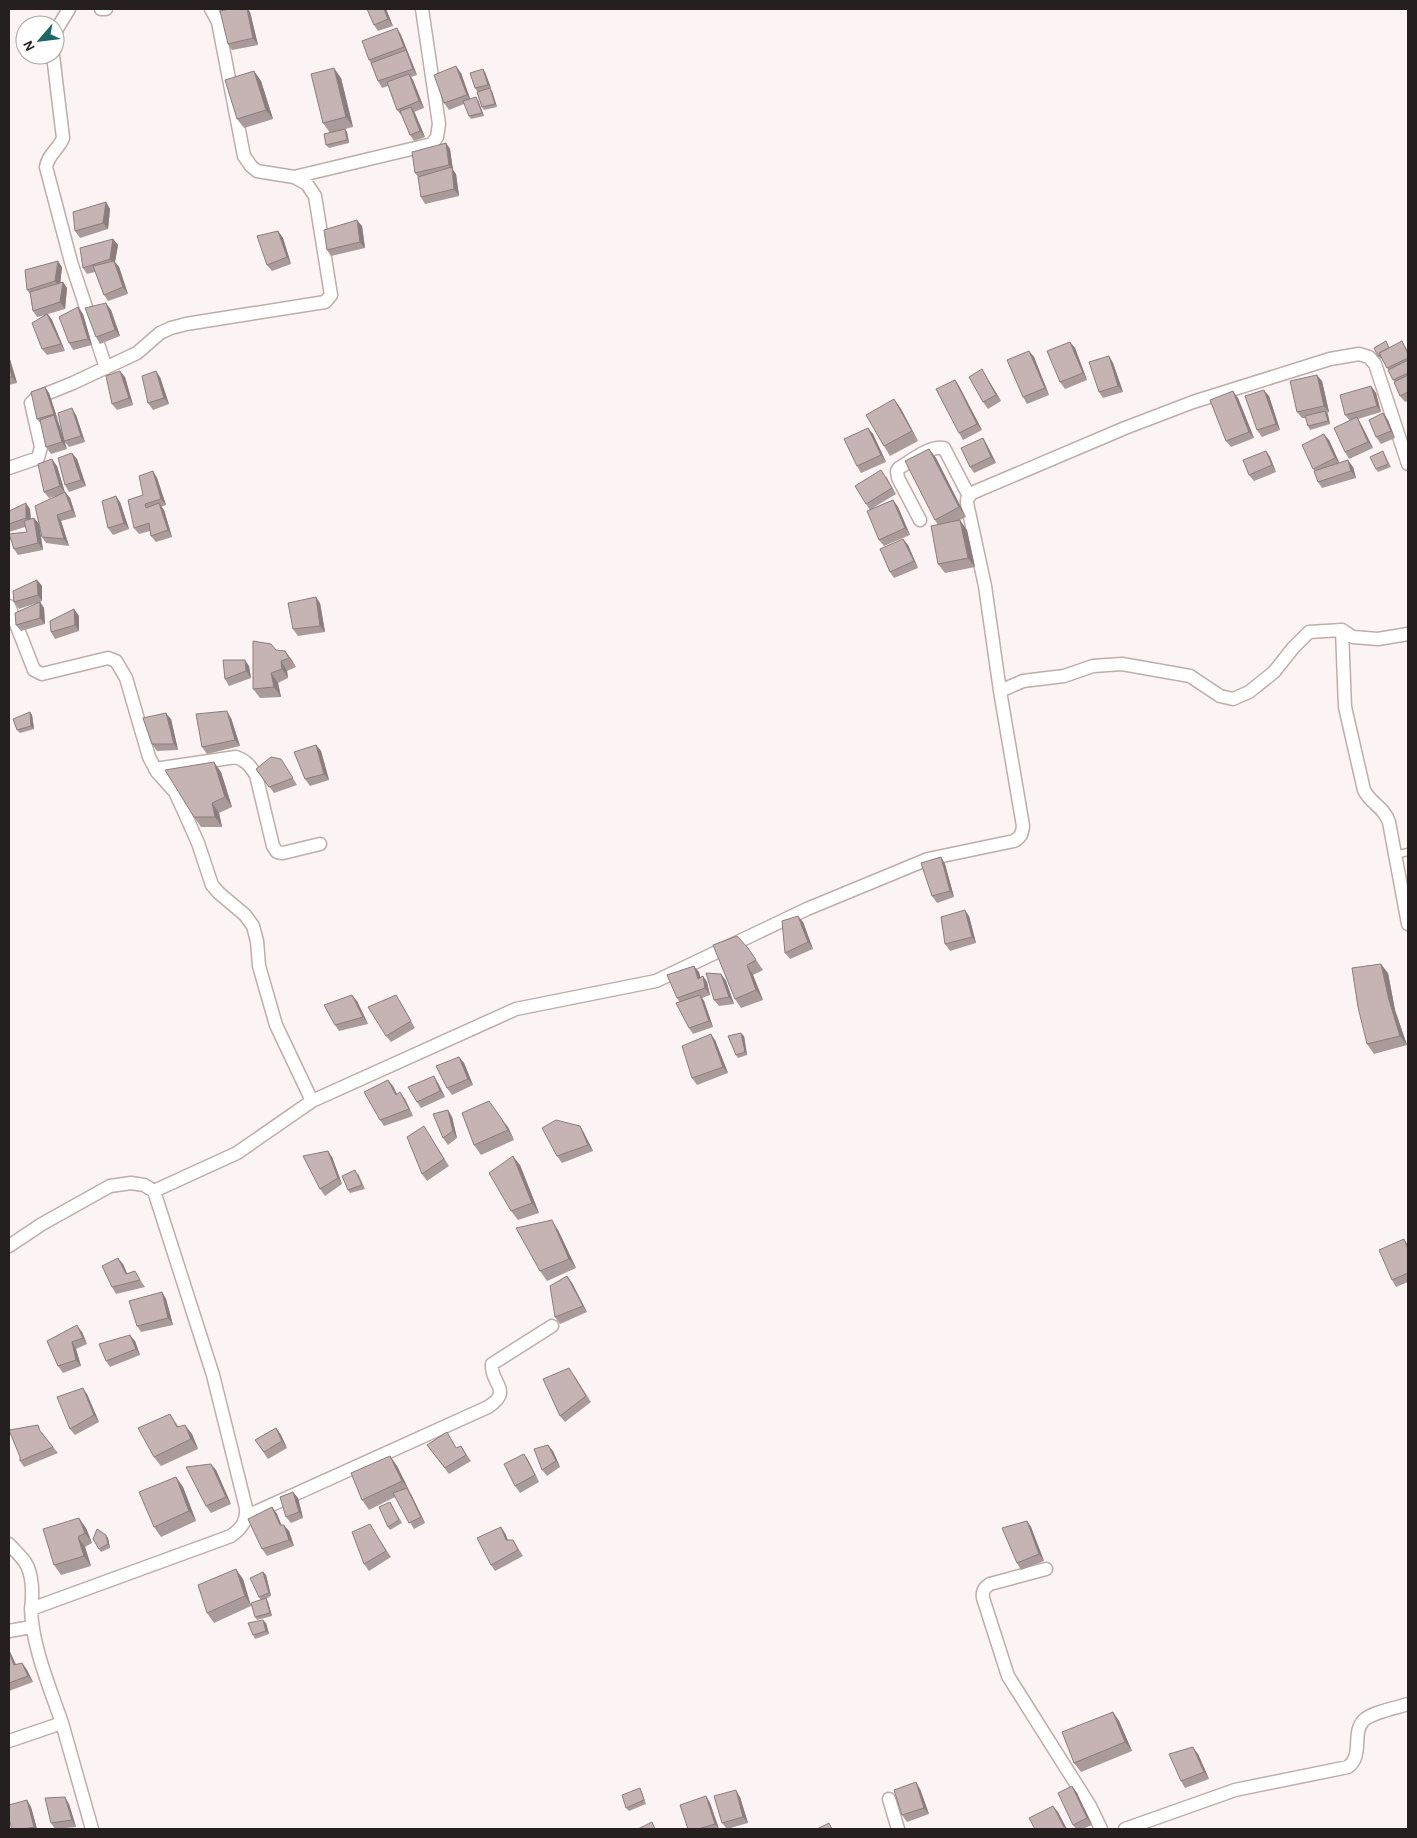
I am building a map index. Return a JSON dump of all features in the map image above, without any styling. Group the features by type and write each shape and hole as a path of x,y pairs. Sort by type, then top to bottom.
{"street":[{"path":"100,9 106,9"},
{"path":"9,468 38,458 41,447 31,403 36,398 137,353 160,334 171,328 325,302 332,291 315,196 307,184 294,177 257,171 244,156 218,22 211,9"},
{"path":"294,177 432,144 437,137 440,124 422,9"},
{"path":"54,65 63,138 61,145 47,160 46,167 71,262 106,368"},
{"path":"969,496 1125,428 1193,402 1330,358 1359,354 1369,357 1375,364 1408,464"},
{"path":"154,1191 237,1153 312,1101 516,1009 656,981 807,909 928,858 1014,841 1020,838 1023,826 1000,691 985,586 967,503 969,496 944,448 939,447 929,451 897,471 898,478 920,520"},
{"path":"9,606 34,670 42,674 108,658 116,661 126,678 149,757 174,792 186,816 198,843 212,885 245,915 253,926 257,941 258,966 276,1025 312,1101"},
{"path":"1000,691 1023,681 1064,676 1093,666 1122,664 1190,676 1220,696 1233,699 1249,692 1274,672 1308,633 1342,630 1353,636 1378,639 1408,634"},
{"path":"1342,630 1346,707 1364,790 1371,801 1383,810 1387,816 1408,924"},
{"path":"156,769 236,757 243,760 250,765 256,775 273,846 277,852 283,853 320,844"},
{"path":"9,1246 42,1224 110,1186 131,1183 144,1185 154,1191 213,1375 247,1516 240,1530 231,1536 31,1609"},
{"path":"247,1516 488,1406 500,1396 501,1389 492,1373 492,1364 552,1326"},
{"path":"9,1544 28,1568 33,1597 31,1627 62,1724 92,1829"},
{"path":"1046,1570 990,1584 982,1592 983,1598 1008,1676 1090,1806 1101,1829"},
{"path":"9,1631 31,1627"},
{"path":"1125,1829 1235,1790 1348,1766 1354,1762 1357,1756 1360,1725 1371,1716 1408,1704"},
{"path":"9,1741 62,1724"},
{"path":"889,1798 898,1829"}],"lane":[{"path":"1395,855 1408,852"}],"building":[{"path":"247,9 253,38 228,44 220,11"},
{"path":"367,9 384,9 388,19 374,25"},
{"path":"397,28 404,47 369,60 362,41"},
{"path":"406,50 413,69 378,81 371,63"},
{"path":"456,66 467,95 444,103 434,75"},
{"path":"334,68 346,117 323,123 311,74"},
{"path":"483,69 488,85 475,88 470,73"},
{"path":"254,71 266,110 237,119 225,80"},
{"path":"409,74 419,101 397,110 387,82"},
{"path":"490,88 495,104 482,107 477,92"},
{"path":"476,97 482,113 469,116 463,101"},
{"path":"411,107 420,131 410,135 400,111"},
{"path":"345,129 347,140 326,145 324,134"},
{"path":"446,143 449,165 415,173 412,152"},
{"path":"452,167 454,189 421,197 418,177"},
{"path":"106,202 103,223 75,231 73,212"},
{"path":"357,220 360,242 327,250 324,230"},
{"path":"278,231 287,257 267,265 257,236"},
{"path":"113,239 110,259 83,268 80,248"},
{"path":"58,261 55,281 27,290 25,270"},
{"path":"114,261 123,287 104,295 93,266"},
{"path":"63,282 60,302 33,311 30,292"},
{"path":"106,303 115,330 96,337 85,308"},
{"path":"78,307 88,339 69,343 59,317"},
{"path":"47,314 61,344 42,349 32,323"},
{"path":"1386,341 1389,348 1379,353 1381,355 1378,356 1374,348"},
{"path":"1402,341 1408,358 1387,368 1379,353"},
{"path":"1070,342 1083,373 1060,382 1047,351"},
{"path":"1029,351 1045,388 1023,397 1007,360"},
{"path":"1109,356 1118,386 1099,392 1089,362"},
{"path":"1408,360 1408,373 1393,380 1388,370"},
{"path":"9,365 12,377 9,377"},
{"path":"982,369 996,395 983,402 969,377"},
{"path":"120,371 129,398 112,404 106,376"},
{"path":"156,371 164,398 148,403 142,376"},
{"path":"1317,375 1324,406 1297,412 1290,381"},
{"path":"1408,375 1408,392 1400,396 1394,382"},
{"path":"955,380 977,424 959,433 936,389"},
{"path":"1371,386 1377,406 1345,415 1340,395"},
{"path":"45,387 54,414 37,419 31,392"},
{"path":"1264,390 1276,424 1257,430 1245,396"},
{"path":"1233,391 1249,432 1226,441 1210,400"},
{"path":"894,399 912,431 884,446 866,415"},
{"path":"72,408 81,436 64,441 58,413"},
{"path":"1325,411 1328,421 1308,426 1305,416"},
{"path":"1383,413 1391,431 1376,437 1369,420"},
{"path":"54,415 62,442 46,447 40,420"},
{"path":"1357,417 1368,442 1345,452 1334,428"},
{"path":"868,428 881,455 857,466 844,439"},
{"path":"1324,434 1335,458 1313,469 1302,445"},
{"path":"983,438 991,457 970,467 961,448"},
{"path":"929,449 959,507 935,520 905,461"},
{"path":"1266,451 1272,465 1249,475 1243,460"},
{"path":"1383,451 1388,464 1376,469 1370,457"},
{"path":"72,453 81,480 65,485 58,458"},
{"path":"52,459 60,486 44,492 38,464"},
{"path":"1348,460 1351,471 1318,482 1314,471"},
{"path":"881,470 892,488 866,504 855,486"},
{"path":"153,471 161,499 145,504 146,508 159,503 168,530 151,536 149,523 134,528 128,500 143,495 139,476"},
{"path":"65,492 72,510 57,515 64,539 42,537 35,506"},
{"path":"116,496 124,523 108,528 102,501"},
{"path":"893,500 905,528 879,540 867,511"},
{"path":"26,503 26,518 9,524 9,511"},
{"path":"34,518 38,543 14,549 9,534 27,532 24,521"},
{"path":"960,520 968,558 938,564 931,526"},
{"path":"903,539 914,561 890,572 880,549"},
{"path":"37,580 38,595 14,602 13,591"},
{"path":"316,597 320,626 293,629 288,603"},
{"path":"40,602 40,618 16,625 15,613"},
{"path":"74,609 75,625 51,632 50,621"},
{"path":"253,641 271,644 276,650 285,651 289,658 281,661 282,669 271,673 274,687 253,689"},
{"path":"223,660 245,660 246,671 225,679"},
{"path":"227,711 235,740 202,747 196,714"},
{"path":"30,712 31,726 17,730 13,719"},
{"path":"166,713 174,744 152,744 143,718"},
{"path":"316,745 324,774 305,779 294,752"},
{"path":"271,757 281,759 293,778 269,787 256,769"},
{"path":"214,762 225,797 212,803 215,817 194,817 165,770"},
{"path":"941,857 950,891 932,896 921,863"},
{"path":"965,910 972,937 945,944 941,917"},
{"path":"798,916 808,942 785,953 782,921"},
{"path":"737,936 756,960 747,965 756,990 735,999 713,945"},
{"path":"1381,964 1400,1036 1367,1044 1358,1007 1352,968"},
{"path":"694,966 698,979 703,976 705,988 677,998 667,975"},
{"path":"706,973 721,974 729,997 714,1000"},
{"path":"352,995 363,1017 335,1025 324,1005"},
{"path":"396,995 411,1021 386,1036 368,1007"},
{"path":"700,995 709,1021 689,1028 676,1003"},
{"path":"741,1033 745,1052 736,1055 728,1036"},
{"path":"711,1034 723,1067 692,1078 682,1046"},
{"path":"459,1057 468,1079 447,1088 436,1066"},
{"path":"434,1076 440,1091 417,1102 408,1087"},
{"path":"388,1080 396,1095 400,1092 409,1109 380,1120 364,1092"},
{"path":"489,1101 508,1130 474,1145 462,1113"},
{"path":"448,1110 453,1131 443,1138 433,1114"},
{"path":"556,1120 580,1126 588,1145 557,1156 542,1128"},
{"path":"424,1126 444,1159 422,1174 407,1137"},
{"path":"328,1151 338,1178 320,1189 303,1156"},
{"path":"513,1156 532,1203 511,1211 489,1173"},
{"path":"355,1170 362,1185 348,1190 342,1176"},
{"path":"552,1220 569,1259 540,1271 516,1228"},
{"path":"1404,1239 1408,1249 1408,1273 1392,1280 1379,1250"},
{"path":"118,1258 126,1274 135,1271 140,1280 112,1287 102,1266"},
{"path":"567,1276 583,1306 555,1317 550,1286"},
{"path":"162,1292 168,1318 137,1326 129,1301"},
{"path":"77,1325 83,1338 72,1342 76,1360 58,1366 47,1341"},
{"path":"130,1335 136,1349 106,1361 99,1344"},
{"path":"569,1368 586,1396 560,1416 543,1379"},
{"path":"83,1388 94,1415 70,1429 57,1397"},
{"path":"170,1414 177,1427 185,1425 191,1439 154,1457 138,1428"},
{"path":"38,1425 40,1431 53,1447 20,1461 9,1430"},
{"path":"276,1428 282,1441 264,1452 255,1440"},
{"path":"447,1432 456,1448 461,1446 466,1455 445,1468 427,1445"},
{"path":"548,1445 556,1461 542,1470 534,1449"},
{"path":"524,1454 535,1475 515,1486 504,1464"},
{"path":"390,1456 402,1481 362,1500 351,1473"},
{"path":"211,1464 226,1497 206,1506 186,1467"},
{"path":"176,1477 189,1511 154,1527 139,1492"},
{"path":"407,1488 421,1517 409,1523 393,1493"},
{"path":"293,1492 299,1512 286,1517 280,1497"},
{"path":"390,1502 399,1520 388,1527 379,1507"},
{"path":"272,1507 280,1525 284,1525 289,1540 262,1549 248,1519"},
{"path":"79,1518 85,1533 78,1537 84,1556 54,1565 43,1529"},
{"path":"1027,1521 1039,1554 1017,1563 1002,1528"},
{"path":"370,1524 386,1551 364,1564 352,1532"},
{"path":"501,1527 506,1540 513,1540 518,1550 491,1565 477,1538"},
{"path":"97,1529 106,1535 108,1544 99,1549 93,1539"},
{"path":"236,1569 245,1596 207,1613 198,1585"},
{"path":"263,1572 269,1593 259,1597 250,1578"},
{"path":"266,1598 270,1613 255,1617 251,1603"},
{"path":"263,1620 266,1631 253,1635 248,1623"},
{"path":"9,1652 14,1665 22,1663 28,1676 9,1683"},
{"path":"1113,1712 1125,1742 1074,1763 1062,1732"},
{"path":"1193,1747 1204,1772 1181,1781 1169,1754"},
{"path":"916,1782 924,1808 902,1815 894,1790"},
{"path":"1072,1786 1087,1818 1073,1825 1058,1793"},
{"path":"640,1788 644,1800 626,1808 622,1795"},
{"path":"736,1790 743,1817 722,1823 714,1796"},
{"path":"706,1796 715,1824 698,1829 688,1829 680,1805"},
{"path":"65,1797 72,1820 51,1823 45,1798"},
{"path":"27,1800 34,1827 12,1829 9,1819 9,1805"},
{"path":"1053,1806 1065,1829 1035,1829 1029,1818"},
{"path":"652,1822 655,1829 638,1829"},
{"path":"829,1823 832,1829 817,1829"}]}
